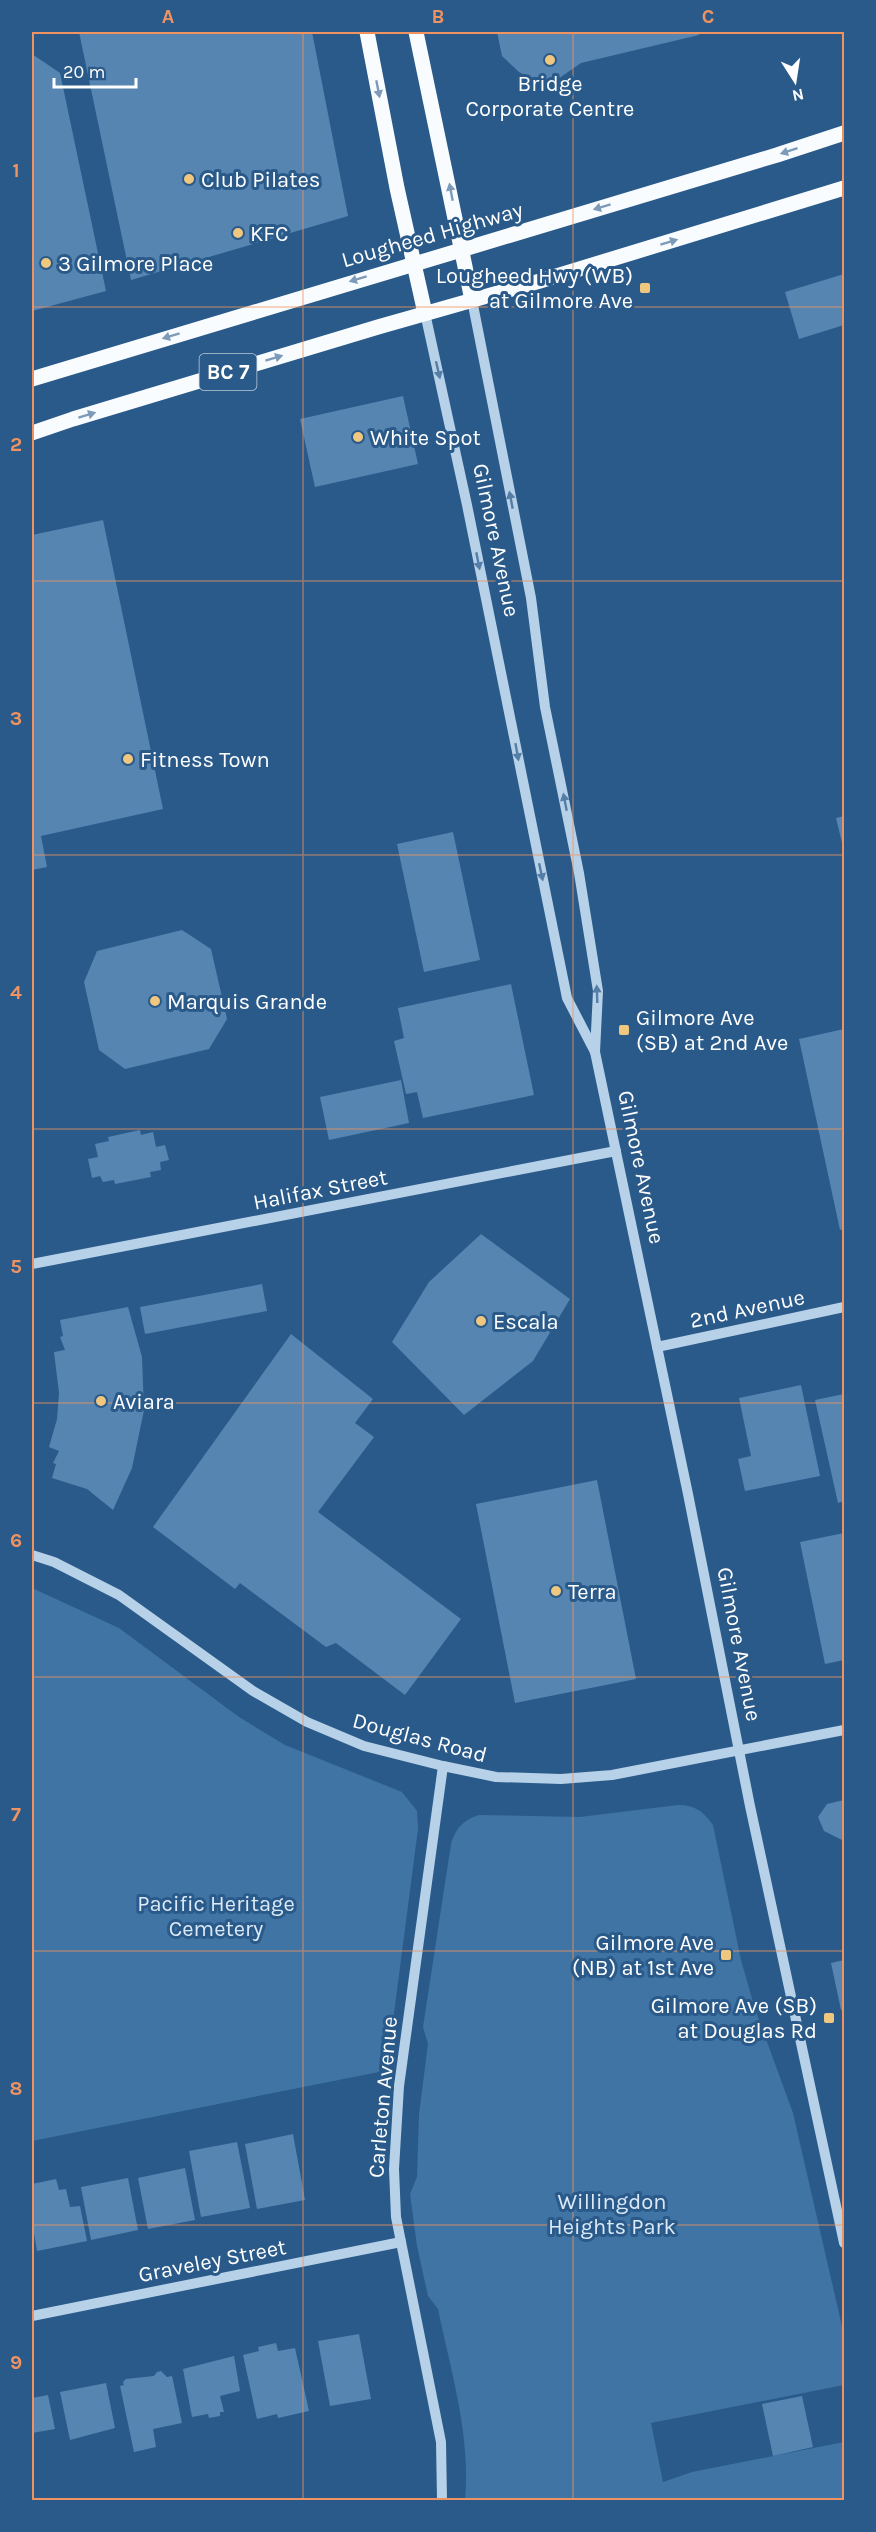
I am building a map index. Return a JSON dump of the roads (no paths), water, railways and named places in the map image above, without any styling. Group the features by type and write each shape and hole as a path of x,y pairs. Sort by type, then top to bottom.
{"main road":[{"name":"Gilmore Avenue","path":"367,32 425,313"},
{"name":"Gilmore Avenue","path":"416,32 472,300"},
{"name":"Lougheed Highway","path":"32,379 844,133"},
{"name":"BC 7","path":"32,434 73,419 844,188"}],"street":[{"name":"Gilmore Avenue","path":"472,300 531,598 545,707 579,873 598,991 595,1052 739,1752 844,2243"},
{"name":"Gilmore Avenue","path":"425,313 469,516 567,998 595,1052"},
{"name":"Halifax Street","path":"32,1264 616,1151"},
{"name":"2nd Avenue","path":"657,1347 844,1307"},
{"name":"Douglas Road","path":"32,1555 54,1562 119,1595 253,1691 307,1722 364,1746 443,1766 496,1777 561,1779 612,1775 844,1730"},
{"name":"Carleton Avenue","path":"442,2500 442,2446 396,2217 394,2169 398,2097 443,1766"},
{"name":"Graveley Street","path":"32,2316 401,2242"}],"place":[{"name":"Bridge Corporate Centre","path":"550,60"},
{"name":"Club Pilates","path":"189,179"},
{"name":"KFC","path":"238,233"},
{"name":"3 Gilmore Place","path":"46,263"},
{"name":"Lougheed Hwy (WB) at Gilmore Ave","path":"645,288"},
{"name":"White Spot","path":"358,437"},
{"name":"Fitness Town","path":"128,759"},
{"name":"Marquis Grande","path":"155,1001"},
{"name":"Gilmore Ave (SB) at 2nd Ave","path":"624,1030"},
{"name":"Escala","path":"481,1321"},
{"name":"Aviara","path":"101,1401"},
{"name":"Terra","path":"556,1591"},
{"name":"Gilmore Ave (NB) at 1st Ave","path":"726,1955"},
{"name":"Gilmore Ave (SB) at Douglas Rd","path":"829,2018"}],"park label":[{"name":"Pacific Heritage Cemetery","path":"216,1916"},
{"name":"Willingdon Heights Park","path":"612,2214"}]}
